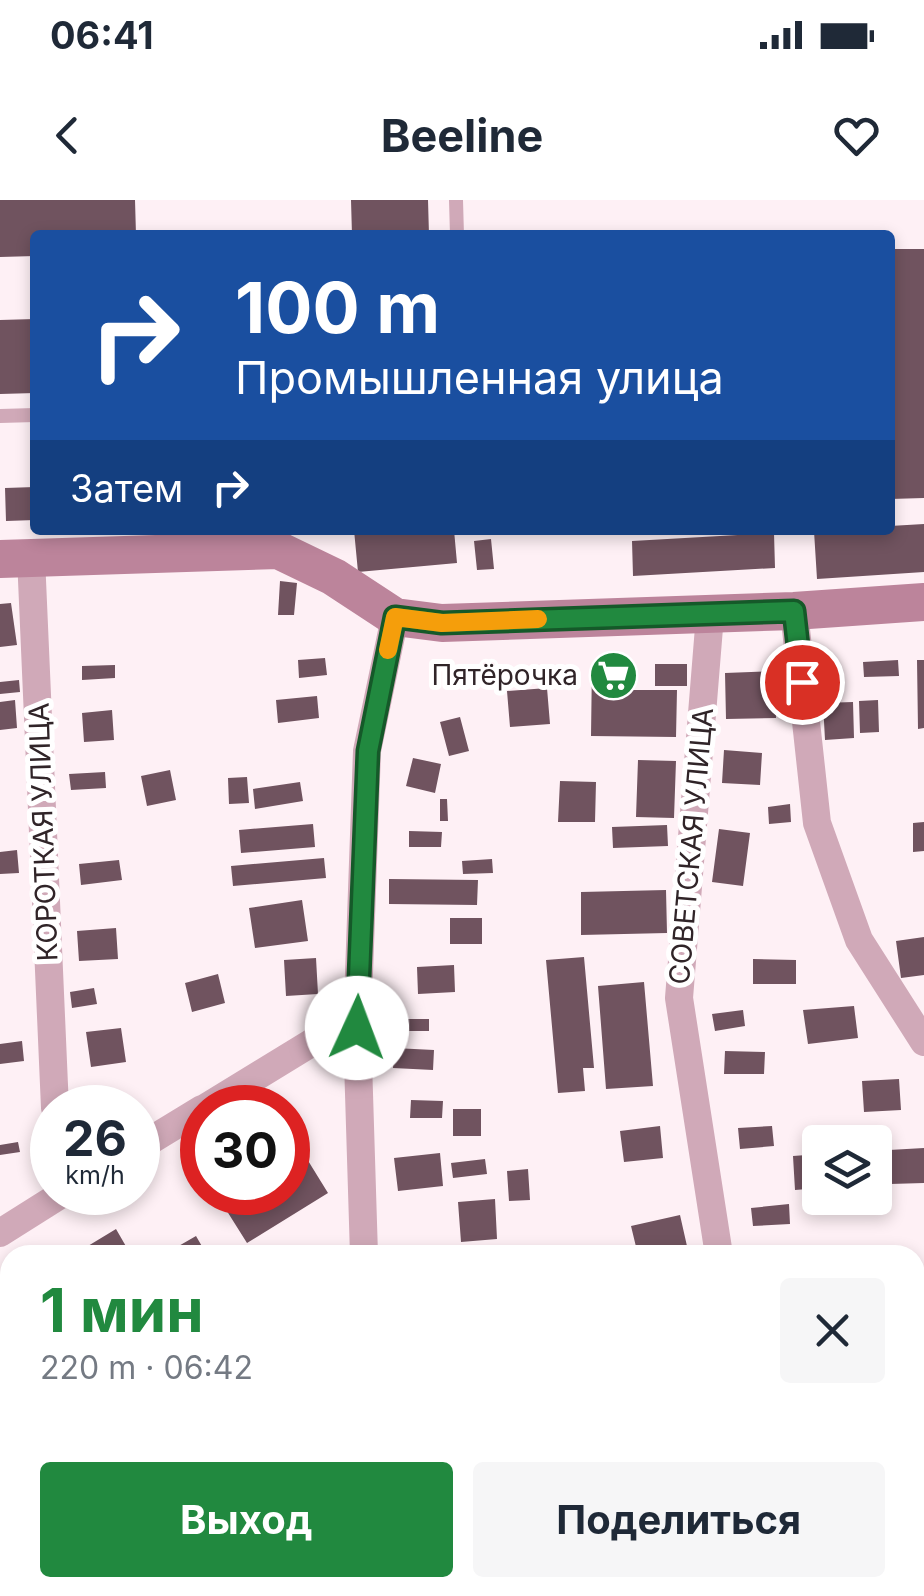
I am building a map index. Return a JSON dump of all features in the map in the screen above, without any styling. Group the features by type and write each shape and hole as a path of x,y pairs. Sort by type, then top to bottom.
{"main road":[{"path":"16,558 278,550 334,577 395,617 442,623 710,615 924,602"}],"street":[{"name":"КОРОТКАЯ УЛИЦА","path":"16,558 53,1085"},
{"path":"794,611 817,823 859,940 924,1042"},
{"name":"СОВЕТСКАЯ УЛИЦА","path":"710,615 679,998 716,1245"},
{"path":"364,1245 357,1028 368,751 395,617"},
{"path":"242,1085 321,1037 357,1028"},
{"path":"0,1233 30,1214"}],"lane":[{"path":"456,200 457,230"},
{"path":"0,416 30,415"}],"building":[{"path":"0,200 135,200 136,230 30,230 30,256 0,257"},
{"path":"351,200 428,200 429,230 352,230"},
{"path":"895,249 924,249 924,498 895,499"},
{"path":"30,319 30,393 0,394 0,320"},
{"path":"30,487 30,520 6,521 5,488"},
{"path":"924,524 924,572 817,579 814,535 895,535 895,526"},
{"path":"354,535 454,535 457,563 358,572"},
{"path":"774,535 775,568 633,576 632,541"},
{"path":"491,539 494,569 477,570 474,541"},
{"path":"280,581 297,583 294,615 278,615"},
{"path":"11,603 17,645 0,647 0,604"},
{"path":"325,658 327,675 299,678 298,660"},
{"path":"898,660 899,676 864,677 863,662"},
{"path":"917,660 924,660 924,728 918,729"},
{"path":"592,663 628,663 628,690 677,690 676,737 591,736"},
{"path":"655,664 687,664 687,686 655,686"},
{"path":"115,665 115,678 82,680 82,666"},
{"path":"775,671 776,718 726,719 725,673"},
{"path":"19,680 20,692 0,694 0,682"},
{"path":"547,688 550,724 510,727 507,691"},
{"path":"317,696 319,718 278,723 276,700"},
{"path":"15,700 17,728 0,730 0,702"},
{"path":"878,700 879,732 860,733 859,701"},
{"path":"853,702 854,738 825,740 823,703"},
{"path":"112,710 114,740 84,742 82,713"},
{"path":"460,717 469,751 449,756 440,722"},
{"path":"724,750 762,753 760,785 722,783"},
{"path":"413,758 441,764 435,793 406,786"},
{"path":"638,760 676,761 674,818 636,817"},
{"path":"170,770 176,800 147,806 141,776"},
{"path":"105,772 106,788 71,790 69,774"},
{"path":"247,777 249,803 229,804 228,778"},
{"path":"560,781 596,782 595,822 558,822"},
{"path":"300,782 303,801 255,809 253,789"},
{"path":"440,799 447,799 448,821 440,821"},
{"path":"790,804 791,822 769,824 768,807"},
{"path":"924,822 924,851 913,852 913,823"},
{"path":"313,824 315,847 241,853 239,830"},
{"path":"667,825 668,846 613,848 612,827"},
{"path":"719,829 750,833 743,886 712,882"},
{"path":"409,831 442,832 441,847 409,847"},
{"path":"17,850 19,873 0,874 0,852"},
{"path":"324,858 326,878 233,886 231,866"},
{"path":"492,859 493,873 463,874 462,861"},
{"path":"119,860 122,880 81,885 79,864"},
{"path":"389,879 478,880 477,905 389,904"},
{"path":"666,890 667,933 581,935 581,892"},
{"path":"302,900 308,941 255,948 249,908"},
{"path":"450,918 482,918 482,944 450,944"},
{"path":"116,928 118,959 79,961 77,931"},
{"path":"924,937 924,975 901,978 896,941"},
{"path":"584,957 594,1068 583,1068 585,1091 558,1093 546,960"},
{"path":"316,958 318,994 286,996 284,960"},
{"path":"753,959 796,960 796,984 753,984"},
{"path":"454,965 455,992 418,994 417,967"},
{"path":"218,974 225,1003 192,1012 185,983"},
{"path":"644,982 653,1086 606,1089 598,986"},
{"path":"94,988 97,1004 72,1008 70,992"},
{"path":"854,1006 858,1038 808,1044 803,1010"},
{"path":"743,1010 745,1026 715,1031 712,1014"},
{"path":"408,1019 429,1019 429,1031 408,1031"},
{"path":"121,1028 126,1062 91,1067 86,1032"},
{"path":"22,1041 24,1061 0,1064 0,1044"},
{"path":"394,1048 434,1050 433,1070 393,1068"},
{"path":"725,1051 765,1052 764,1074 724,1074"},
{"path":"899,1079 901,1110 864,1112 862,1081"},
{"path":"411,1100 443,1101 442,1118 410,1118"},
{"path":"453,1109 481,1109 481,1136 453,1136"},
{"path":"660,1126 663,1158 624,1162 620,1131"},
{"path":"772,1126 774,1146 740,1149 738,1128"},
{"path":"18,1142 20,1152 0,1155 0,1145"},
{"path":"924,1148 924,1183 892,1184 892,1150"},
{"path":"440,1153 443,1186 398,1191 394,1158"},
{"path":"802,1155 802,1189 795,1190 793,1156"},
{"path":"485,1159 487,1174 453,1178 451,1163"},
{"path":"310,1164 328,1193 310,1204"},
{"path":"528,1169 530,1200 509,1201 507,1171"},
{"path":"495,1199 497,1239 461,1242 458,1202"},
{"path":"789,1204 790,1224 753,1226 751,1208"},
{"path":"229,1215 292,1215 247,1243"},
{"path":"680,1215 687,1245 636,1245 631,1226"},
{"path":"116,1229 125,1245 90,1245"},
{"path":"196,1236 201,1245 180,1245"}],"slow traffic":[{"path":"388,650 395,617 442,623 538,619"}],"place":[{"name":"Пятёрочка","path":"613,675"}],"route":[{"path":"357,1028 368,751 395,617 442,623 794,611 802,682"}]}
